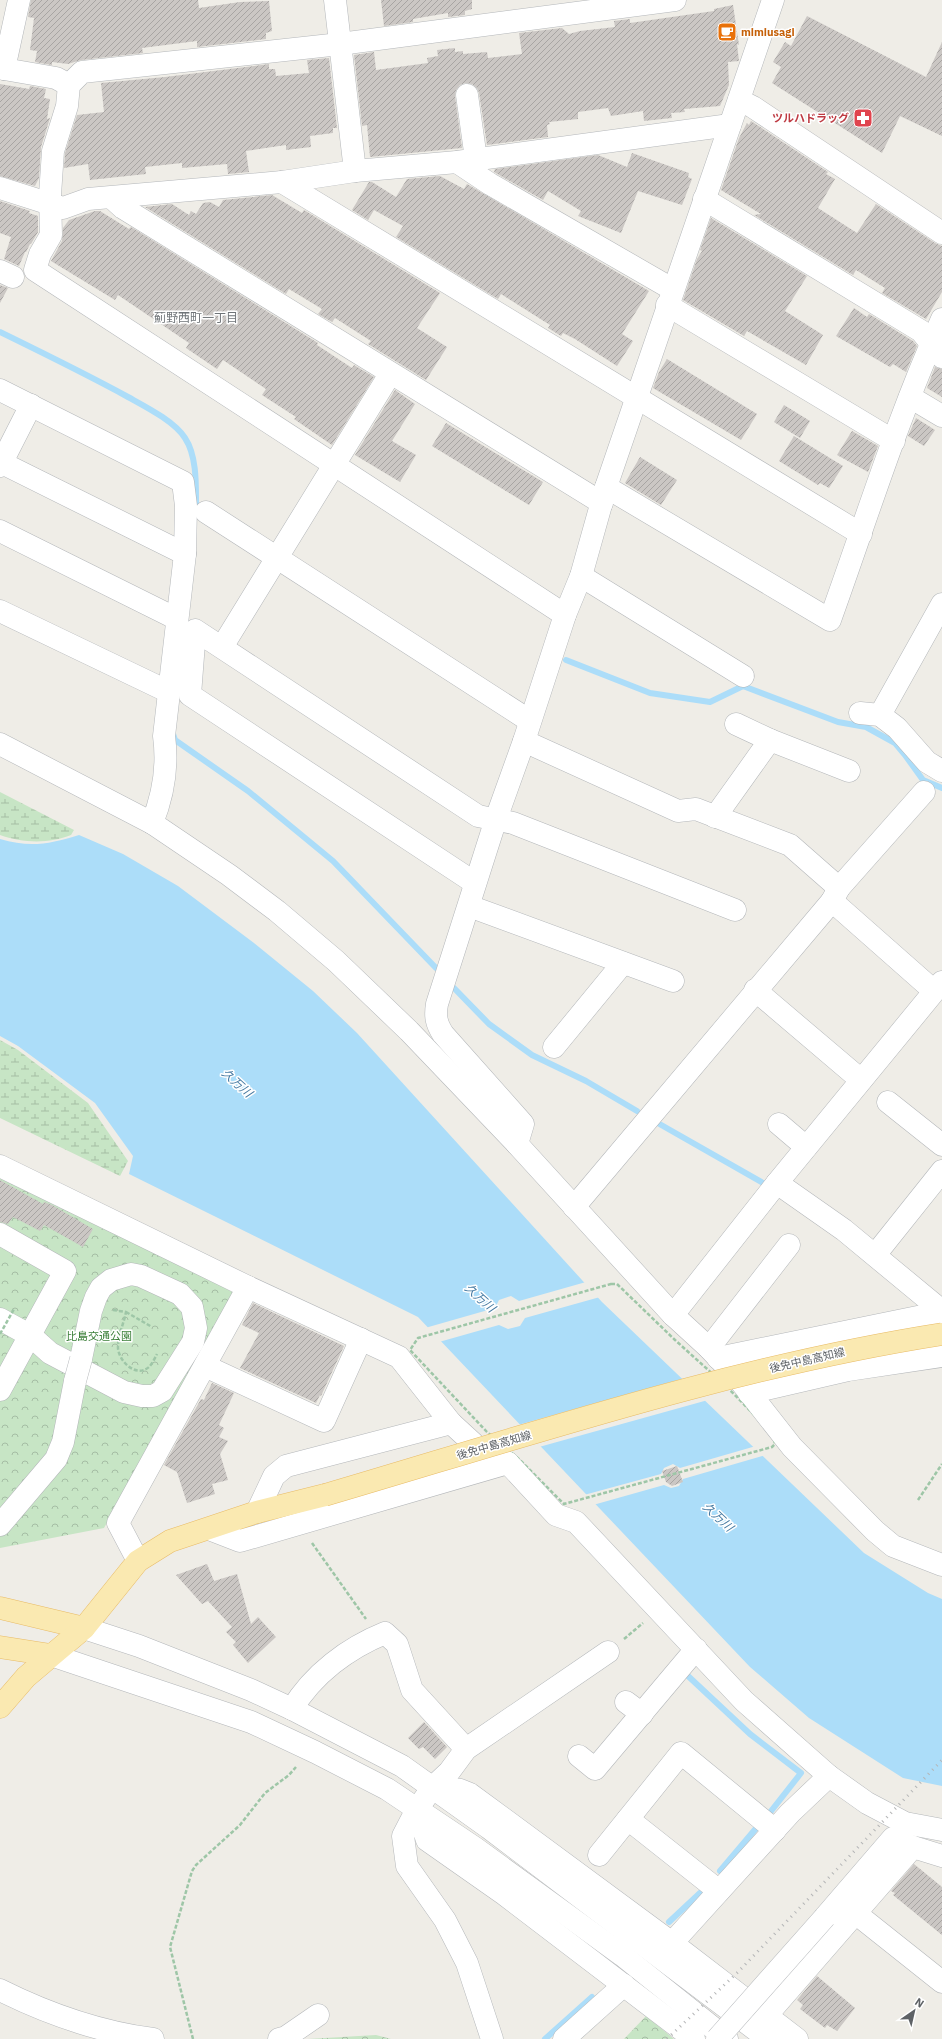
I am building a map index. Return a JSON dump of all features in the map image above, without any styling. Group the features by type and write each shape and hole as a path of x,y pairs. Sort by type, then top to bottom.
{"main road":[{"name":"後免中島高知線","path":"0,1707 26,1677 84,1628 138,1561 170,1541 257,1512 325,1495 706,1383 839,1353 942,1334"},
{"path":"0,1608 84,1628"},
{"path":"0,1648 51,1655"}],"street":[{"path":"19,0 2,69 56,78 69,85"},
{"path":"335,0 354,172"},
{"path":"565,615 35,270 40,254 51,235 50,205 53,151 67,106 69,85 82,72 340,44 592,5 675,0"},
{"path":"517,1144 523,1124 437,1024 435,1014 437,1004 496,819 565,615 581,576 604,495 636,396 773,0"},
{"path":"467,95 466,160 490,184 670,297 894,441"},
{"path":"739,100 754,107 942,232"},
{"path":"0,188 63,208 88,199 282,182 354,172 466,160 730,125"},
{"path":"282,182 861,534"},
{"path":"112,198 123,208 390,374 830,620 910,397 936,351 942,319"},
{"path":"704,199 921,331 936,351"},
{"path":"222,647 390,374"},
{"path":"0,390 184,482 186,506 184,554 164,736 166,755 158,808 152,823"},
{"path":"910,397 942,416"},
{"path":"30,405 1,464 184,554"},
{"path":"206,512 278,557 527,731 678,810 696,809 790,845 835,894 938,986 777,1183 673,1315"},
{"path":"0,531 177,619"},
{"path":"581,576 743,676"},
{"path":"942,604 870,714 897,728 927,762 942,771"},
{"path":"0,611 168,692"},
{"path":"475,883 190,695 195,630 478,816 513,823 735,910"},
{"path":"736,724 770,740 849,771"},
{"path":"716,817 770,740"},
{"path":"0,744 152,823 229,875 277,911 336,961 409,1031 517,1144 673,1315 713,1353 739,1387 792,1447 875,1531 893,1546 942,1565"},
{"path":"574,1207 835,894 924,792"},
{"path":"469,906 673,981"},
{"path":"554,1047 623,962"},
{"path":"755,990 861,1080"},
{"path":"888,1102 942,1145"},
{"path":"779,1124 806,1148"},
{"path":"0,1166 248,1287 399,1357 451,1423 475,1445 508,1463 556,1515 576,1522 744,1701 828,1776 867,1803 905,1822 942,1830"},
{"path":"875,1255 942,1171"},
{"path":"777,1183 844,1230 941,1307"},
{"path":"0,1234 65,1271 0,1390"},
{"path":"713,1353 789,1245"},
{"path":"0,1334 27,1342 50,1353 124,1392 142,1396 153,1396 162,1391 170,1382 193,1342 196,1328 192,1307 180,1294 142,1276 131,1274 111,1280 101,1288 91,1311 80,1359 75,1381 63,1442 56,1459 0,1525"},
{"path":"138,1561 118,1524 248,1287"},
{"path":"713,1353 941,1307"},
{"path":"7,1314 27,1342"},
{"path":"205,1366 324,1421 361,1339"},
{"path":"739,1387 942,1356"},
{"path":"257,1512 274,1476 286,1466 451,1423"},
{"path":"209,1529 240,1541 508,1463"},
{"path":"84,1628 167,1657 252,1690 402,1766 433,1787 768,2039"},
{"path":"292,1709 305,1689 347,1651 385,1633 397,1644 412,1690 466,1749"},
{"path":"579,1756 596,1769 634,1708 696,1649"},
{"path":"492,2039 467,1963 445,1920 407,1866 403,1836 417,1809 433,1787 449,1772 466,1749 608,1652"},
{"path":"51,1655 251,1722 315,1752 367,1779 417,1809 475,1848 622,1956 727,2039"},
{"path":"599,1855 681,1753 775,1830"},
{"path":"672,1943 775,1830 828,1776"},
{"path":"433,1787 460,1790 470,1794 672,1943 797,2039"},
{"path":"417,1809 427,1840 504,1894 694,2039"},
{"path":"628,1819 719,1891"},
{"path":"718,2039 893,1838 913,1847 942,1856"},
{"path":"766,2016 854,1912 913,1847"},
{"path":"854,1912 942,1982"},
{"path":"564,2039 624,1985"},
{"path":"0,1990 30,2005 120,2034 153,2039"},
{"path":"279,2039 286,2037 318,2015"}],"path":[{"path":"418,1338 611,1284"},
{"path":"107,1308 126,1312 152,1327"},
{"path":"126,1312 118,1345 119,1355 126,1365 135,1370 142,1371 148,1367 157,1354"},
{"path":"0,1334 7,1314"},
{"path":"564,1504 772,1447 775,1444 774,1436"},
{"path":"918,1500 942,1464"},
{"path":"300,1524 378,1636"},
{"path":"608,1652 648,1618"},
{"path":"193,2039 170,1947 192,1871 196,1865 240,1825 265,1793 289,1775 299,1763"}],"green space":[{"path":"0,792 74,830 71,835 45,841 17,840 0,835"},
{"path":"0,1040 18,1050 88,1103 128,1161 120,1176 0,1118"},
{"name":"比島交通公園","path":"0,1176 238,1293 104,1528 0,1548"},
{"path":"646,2016 674,2039 624,2039"},
{"path":"376,2035 391,2039 308,2039"}],"water":[{"name":"久万川","path":"79,835 123,854 178,886 254,943 313,991 357,1033 602,1302 864,1553 928,1593 942,1599 942,1786 903,1778 809,1718 750,1667 418,1317 129,1174 133,1156 95,1103 18,1046 0,1036 0,839 11,842 40,844 59,841"}],"pier":[{"path":"586,1282 600,1297 525,1318 520,1326 508,1329 499,1325 439,1342 425,1328 495,1308 499,1300 511,1296 519,1301"},
{"path":"685,1378 708,1400 539,1447 518,1425"},
{"path":"756,1446 766,1455 683,1479 679,1486 671,1488 664,1485 593,1505 584,1495 661,1474 664,1468 673,1464 680,1468"}],"building":[{"path":"31,0 198,0 199,8 240,2 269,1 272,31 266,33 266,39 197,47 197,41 142,48 143,53 81,60 68,64 52,62 52,65 35,62 37,51 30,50 34,18 28,17"},
{"path":"381,0 472,0 472,9 465,11 465,15 448,17 448,13 413,19 413,22 384,26"},
{"path":"733,5 739,45 737,44 739,61 728,62 729,85 720,106 684,109 685,112 671,113 672,118 644,121 643,111 611,116 608,108 578,112 578,119 549,122 550,124 547,125 548,137 487,145 479,93 477,88 472,84 465,83 460,85 456,90 455,96 462,148 370,157 367,125 362,126 354,55 374,52 376,70 428,63 427,58 438,56 437,50 455,48 455,52 463,51 463,54 487,52 488,58 522,54 519,33 562,28 569,34 580,31 615,27 614,21 630,19 630,23 714,11 714,9"},
{"name":"ツルハドラッグ","path":"807,16 926,77 942,42 942,136 900,116 882,153 772,83 781,67 773,62 785,42 791,46"},
{"path":"329,58 337,128 333,128 333,133 310,136 311,147 286,150 286,145 246,151 249,172 228,174 227,164 182,168 182,163 145,167 146,174 90,180 88,164 64,168 65,153 77,115 104,112 101,83 165,77 269,64 269,69 275,69 276,76 309,73 307,60"},
{"path":"0,84 29,89 30,86 46,89 44,98 50,99 47,119 50,118 41,147 39,178 35,186 0,176"},
{"path":"751,121 828,172 826,174 835,179 818,208 857,233 876,204 935,243 942,246 942,292 926,319 882,293 885,288 856,270 853,275 754,215 761,214 721,190 739,138 747,123 749,125"},
{"path":"632,153 689,173 688,177 692,179 682,205 638,191 621,233 578,216 581,211 548,191 543,200 494,172 495,169 598,155 627,167"},
{"path":"440,176 464,189 467,184 649,291 622,334 633,341 617,366 575,339 563,333 561,336 548,328 550,325 501,294 498,299 396,237 403,226 374,210 368,220 352,210 369,182 372,182 396,197 407,179"},
{"path":"272,195 302,213 304,210 440,293 417,328 447,347 426,380 368,344 371,341 335,318 332,322 318,314 322,309 289,289 286,294 145,207 172,204 189,215 191,211 196,214 203,203 210,202 219,207 223,200"},
{"path":"0,201 30,211 29,213 38,216 38,232 25,252 19,266 4,259 11,237 0,233"},
{"path":"95,211 100,211 129,229 131,227 318,343 317,345 352,368 354,365 374,377 332,445 294,419 296,417 262,395 266,389 223,360 217,369 186,348 189,343 118,295 115,300 51,261 62,241 63,228 69,220"},
{"path":"711,218 807,276 785,311 823,335 806,365 747,331 744,336 683,300 697,259 702,251 700,250"},
{"path":"0,285 8,288 0,303"},
{"path":"854,308 867,317 869,314 913,341 917,346 906,372 893,364 890,367 836,336"},
{"path":"667,359 757,414 741,440 653,388 659,372"},
{"path":"935,367 942,369 942,397 927,388"},
{"path":"395,390 415,404 392,441 416,455 400,482 355,455"},
{"path":"784,405 810,421 800,438 774,422"},
{"path":"916,418 935,430 924,446 908,436"},
{"path":"446,423 543,482 529,505 432,446"},
{"path":"852,431 878,446 868,472 837,455"},
{"path":"794,436 843,466 829,488 820,483 818,485 779,461"},
{"path":"640,457 677,480 661,505 625,483"},
{"path":"0,1180 43,1204 44,1202 52,1205 93,1229 83,1247 44,1225 40,1231 13,1217 8,1224 0,1222"},
{"path":"253,1303 344,1346 321,1396 320,1395 316,1403 240,1368 259,1333 242,1325"},
{"path":"212,1383 234,1393 219,1425 224,1428 219,1437 228,1441 220,1454 228,1480 212,1484 215,1494 187,1503 177,1472 164,1465 201,1399 204,1400"},
{"path":"677,1466 683,1482 672,1486 666,1482 662,1471"},
{"path":"207,1564 214,1581 237,1574 251,1624 258,1617 276,1637 248,1663 233,1645 236,1642 226,1632 232,1627 208,1601 202,1604 176,1575"},
{"path":"424,1722 447,1747 435,1759 423,1747 419,1749 408,1738"},
{"path":"914,1864 942,1887 942,1935 893,1895 895,1893 891,1891"},
{"path":"817,1976 855,2008 837,2031 827,2025 825,2028 800,2009 803,2005 797,2000"}],"waterway":[{"path":"0,332 112,388 151,410 174,426 185,438 192,453 195,471 196,506"},
{"path":"566,660 650,693 710,702 743,686 838,722 866,727 895,743 923,780 942,788"},
{"path":"173,734 175,740 248,791 333,861 436,968"},
{"path":"453,987 489,1024 532,1055 586,1081 637,1111"},
{"path":"656,1122 763,1183"},
{"path":"688,1676 750,1734 801,1773 768,1815"},
{"path":"720,1871 758,1826"},
{"path":"669,1922 700,1893"},
{"path":"545,2039 592,1997"}],"railway":[{"path":"667,2039 738,1972 942,1760"}],"place":[{"name":"mimiusagi","path":"727,32"},
{"name":"ツルハドラッグ","path":"863,118"}],"district":[{"name":"薊野西町一丁目","path":"196,318"}]}
